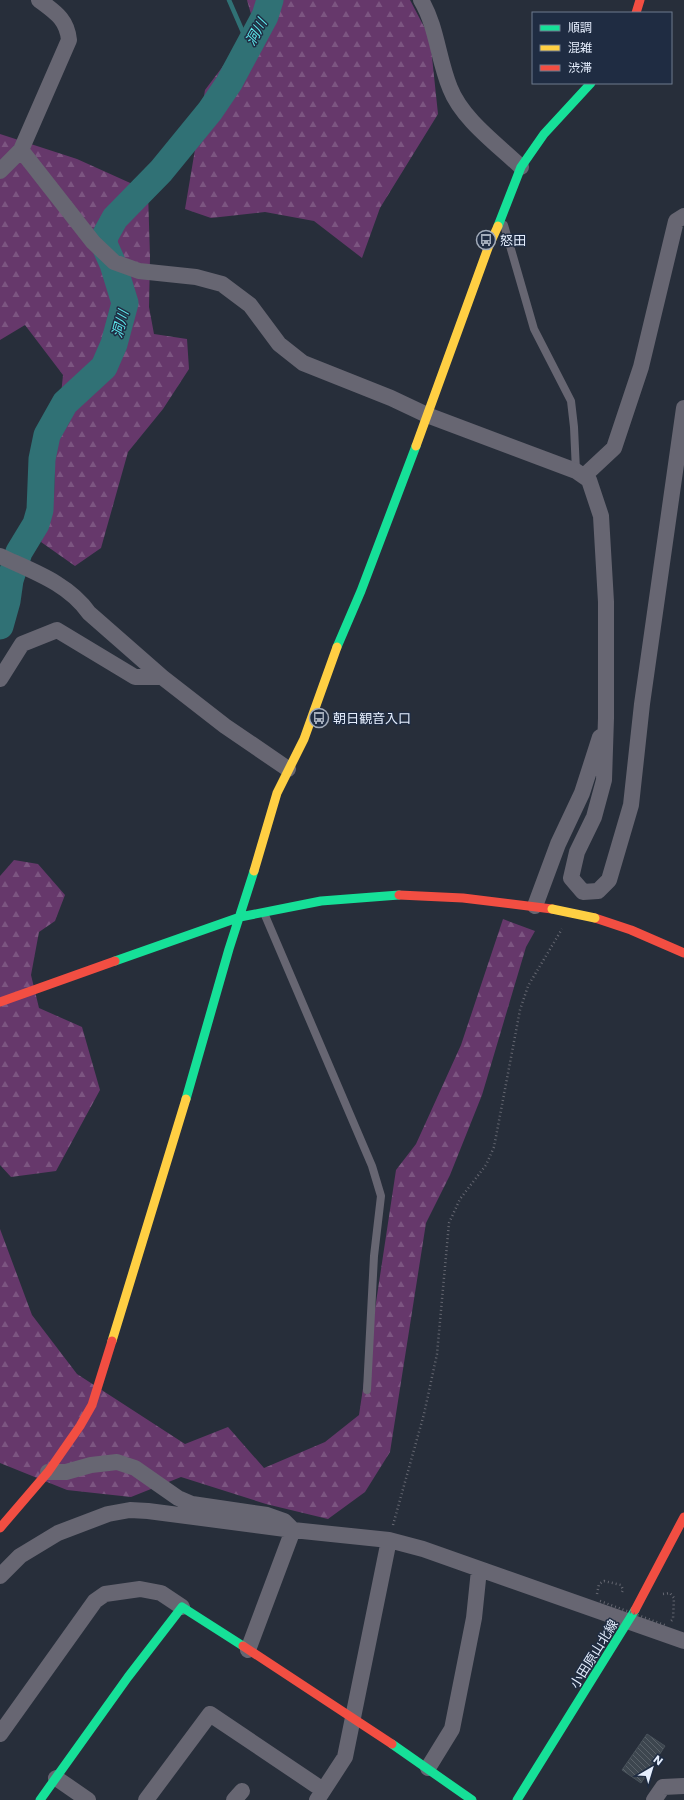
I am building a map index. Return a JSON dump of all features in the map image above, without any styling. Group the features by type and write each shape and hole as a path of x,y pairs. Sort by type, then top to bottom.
{"street":[{"path":"0,171 20,150 70,40 68,28 60,17 39,0"},
{"path":"421,0 429,14 450,88 468,118 521,167"},
{"path":"636,12 640,0"},
{"path":"0,1528 48,1472 80,1426 94,1399 176,1135 229,949 277,793 304,739 332,659 361,592 488,248 502,218 521,167 544,134 591,84"},
{"path":"20,150 93,242 114,262 139,271 196,277 222,284 250,305 279,344 303,362 391,398 427,415 580,474 589,480 601,516 606,602 606,718 604,780 594,817 577,852 571,878 583,892 598,891 609,880 632,805 642,704 684,408"},
{"path":"580,474 614,448 641,367 676,221 684,216"},
{"path":"0,556 52,580 83,605 89,614 162,678 225,726 288,769"},
{"path":"0,678 22,644 56,630 135,677 162,678"},
{"path":"535,906 558,844 582,793 606,718"},
{"path":"0,1002 240,917 321,901 388,895 463,898 552,909 595,918 631,930 684,953"},
{"path":"48,1472 66,1472 91,1465 117,1462 135,1468 178,1498 192,1504 267,1515 284,1521 293,1530"},
{"path":"0,1576 20,1556 58,1533 108,1514 123,1511 148,1511 293,1530 389,1540 423,1549 479,1570 599,1606 629,1622 661,1625 684,1641"},
{"name":"小田原山北線","path":"517,1800 629,1622 684,1517"},
{"path":"248,1650 293,1530"},
{"path":"146,1800 210,1714 320,1795 345,1757 389,1540"},
{"path":"428,1768 452,1729 474,1618 479,1570"},
{"path":"0,1734 95,1601 106,1594 140,1589 160,1592 195,1614 428,1768 472,1800"},
{"path":"40,1800 128,1677 182,1606"},
{"path":"56,1778 88,1800"},
{"path":"654,1800 663,1787 684,1786"}],"lane":[{"path":"502,218 534,329 571,400 580,474"},
{"path":"264,912 372,1166 381,1196 374,1256 367,1390"}],"path":[{"path":"389,1540 424,1414 437,1354 449,1223 460,1199 486,1165 494,1147 520,1010 528,986 564,924"},
{"path":"599,1606 596,1596 599,1584 604,1581 621,1585 624,1590 621,1595"},
{"path":"599,1606 661,1625 673,1618 674,1598 670,1593 662,1594 659,1600"},
{"path":"599,1606 618,1601"}],"green space":[{"path":"247,0 410,0 430,38 438,114 380,208 362,258 314,221 265,212 211,218 185,209 205,90 254,25"},
{"path":"0,134 77,159 148,191 150,257 149,307 154,334 187,339 189,369 163,409 128,452 101,548 75,566 41,542 54,497 55,454 63,375 25,325 0,340"},
{"path":"14,860 38,864 65,895 55,921 39,932 31,975 39,1008 82,1027 100,1090 56,1171 11,1177 0,1165 0,876"},
{"path":"503,919 535,931 526,947 482,1095 450,1175 426,1223 390,1452 365,1492 328,1519 266,1504 181,1477 131,1497 67,1490 0,1463 0,1229 32,1315 77,1374 185,1444 228,1427 264,1468 325,1442 359,1415 396,1170 416,1144 461,1045"}],"building":[{"path":"647,1734 665,1746 641,1783 622,1770"}],"waterway":[{"path":"229,0 249,46"},
{"name":"洞川","path":"0,626 7,601 10,580 19,552 36,524 40,510 42,459 47,435 65,403 104,367 114,344 125,303 113,264 104,244 105,236 115,218 161,171 210,111 229,83 265,16 270,0"}],"traffic: fast":[{"path":"498,226 521,167 544,134 590,84"},
{"path":"337,647 361,591 416,446"},
{"path":"186,1099 229,949 254,871"},
{"path":"115,961 240,917 321,901 399,895"},
{"path":"40,1800 128,1677 182,1607 243,1646"},
{"path":"517,1800 635,1610"},
{"path":"392,1744 472,1800"}],"traffic: slow":[{"path":"416,446 488,248 498,226"},
{"path":"254,871 277,793 304,739 337,647"},
{"path":"552,909 595,918"},
{"path":"112,1341 186,1099"}],"traffic: jam":[{"path":"636,12 640,0"},
{"path":"399,895 463,898 552,909"},
{"path":"595,918 631,930 684,953"},
{"path":"0,1002 115,961"},
{"path":"0,1528 48,1472 80,1426 92,1405 112,1341"},
{"path":"635,1610 684,1517"},
{"path":"243,1646 392,1744"}],"place":[{"name":"怒田","path":"486,240"},
{"name":"朝日観音入口","path":"319,718"}]}
